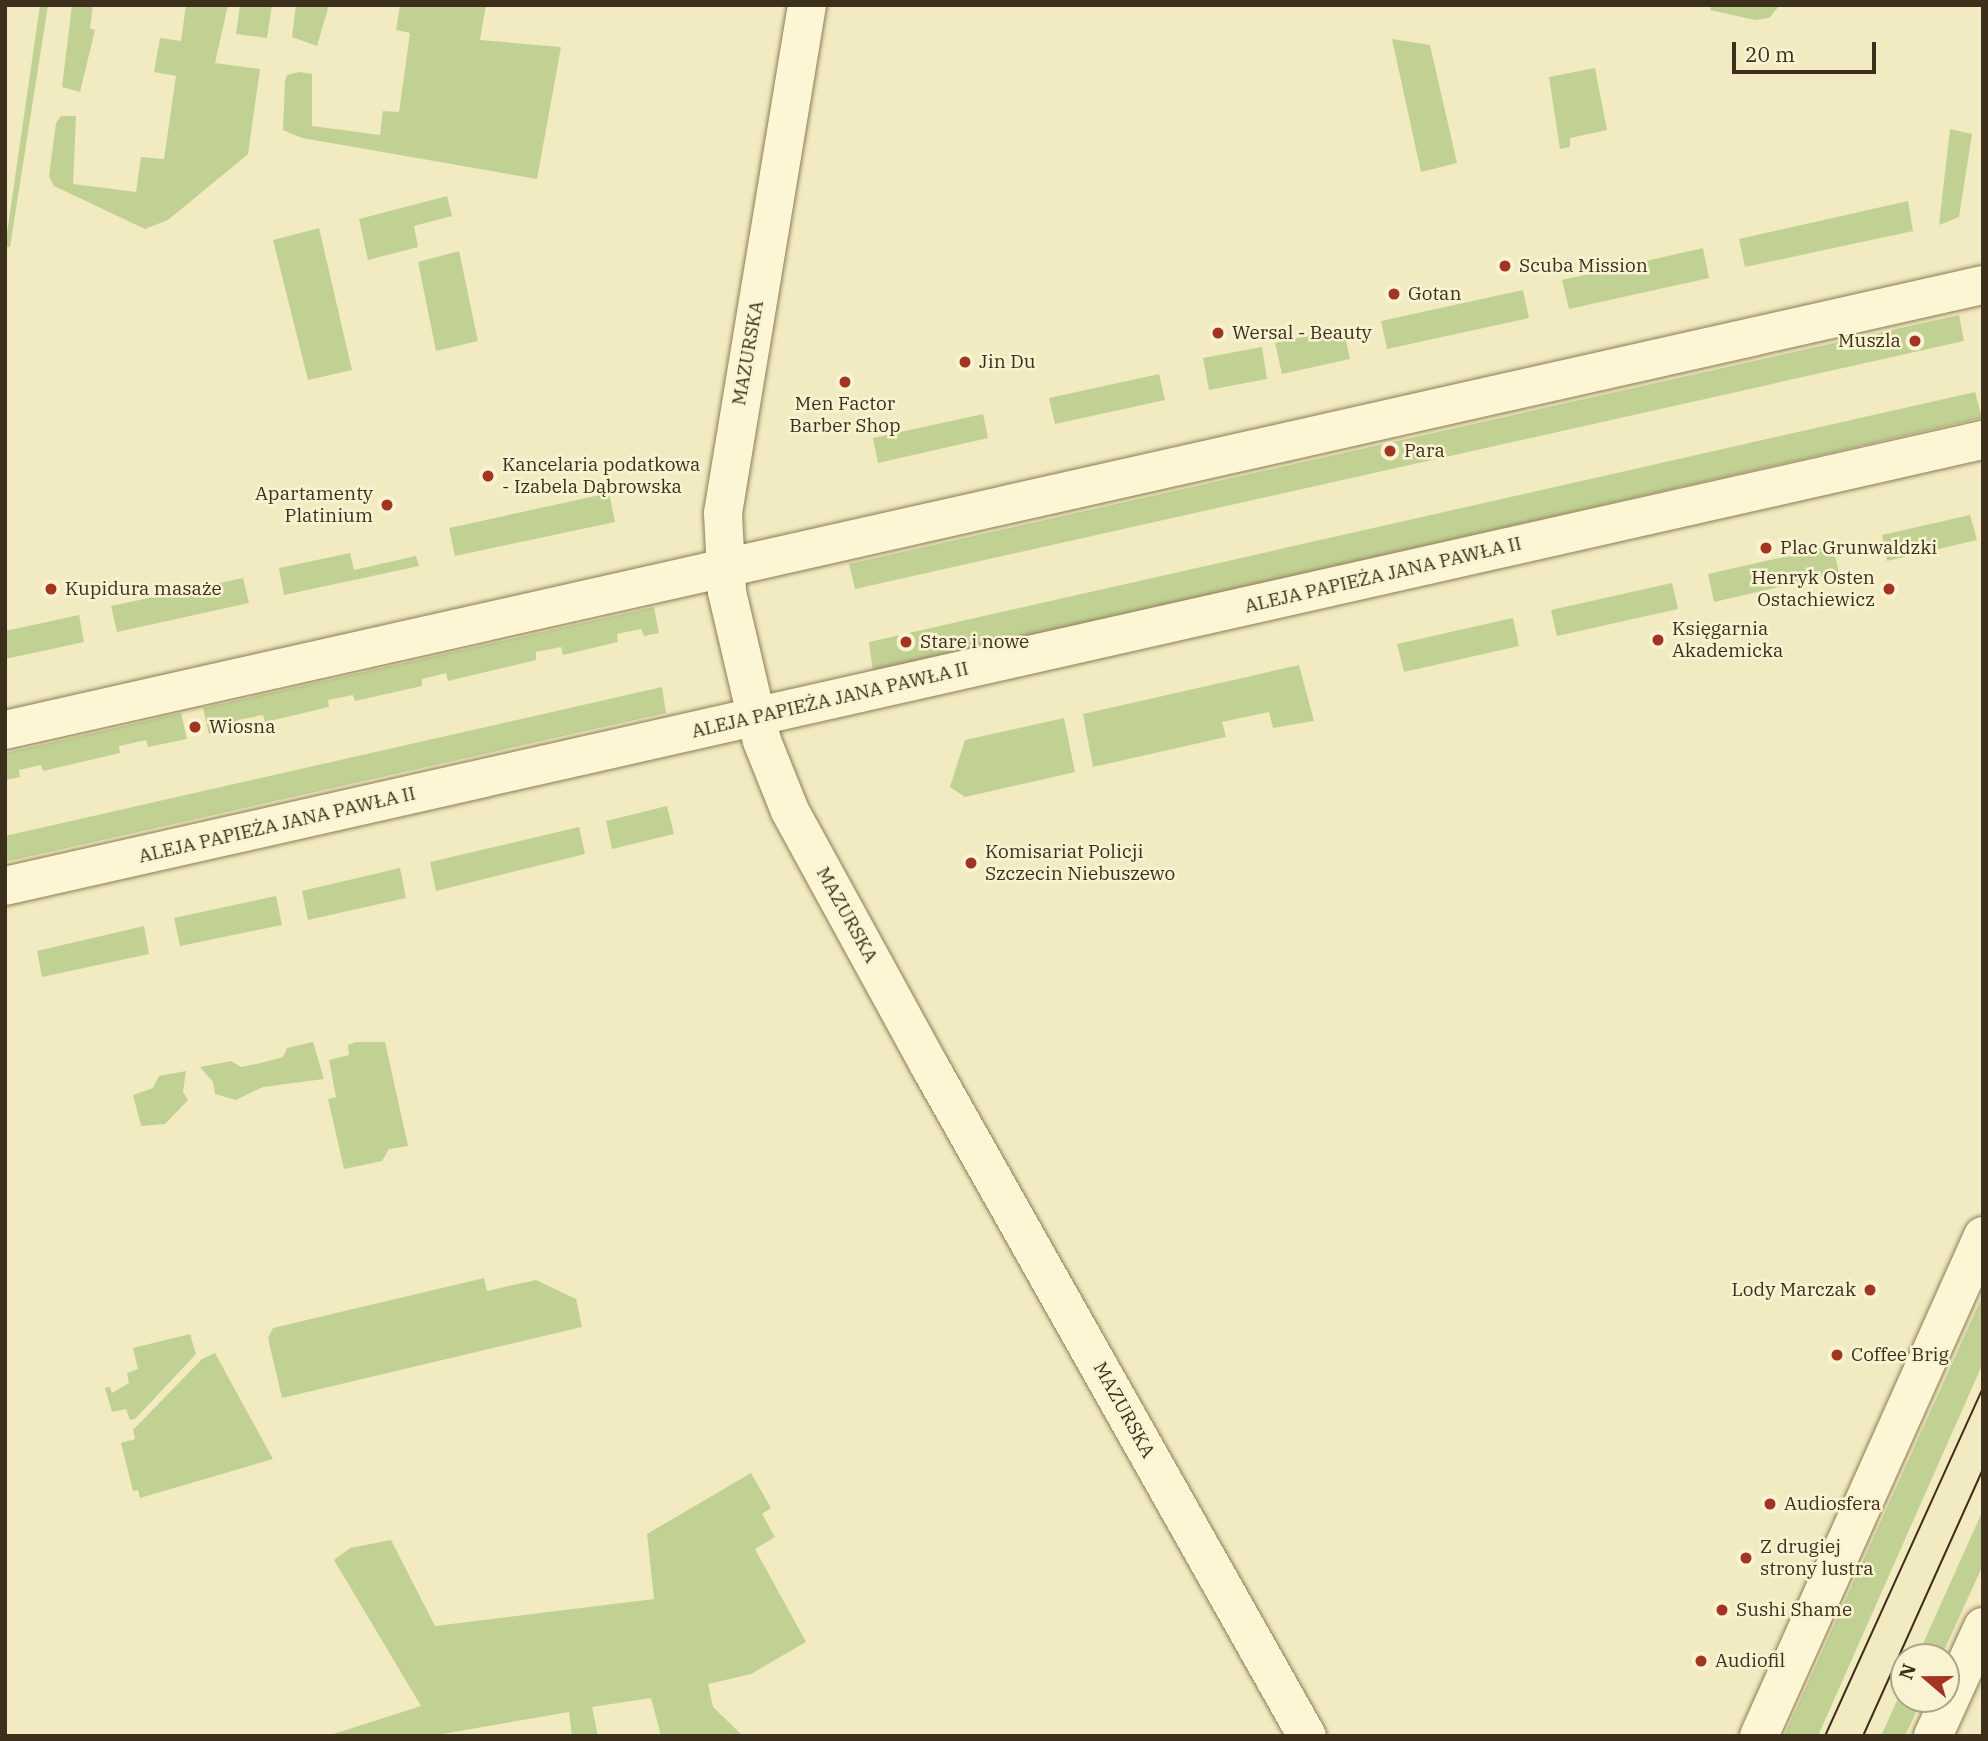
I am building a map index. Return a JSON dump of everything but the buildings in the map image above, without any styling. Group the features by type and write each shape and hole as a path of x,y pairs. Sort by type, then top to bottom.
{"street":[{"name":"MAZURSKA","path":"807,5 726,486 725,568 755,717 768,760 790,811 1307,1736"},
{"path":"5,730 1983,285"},
{"name":"ALEJA PAPIEŻA JANA PAWŁA II","path":"5,886 1983,440"},
{"path":"1759,1736 1983,1237"},
{"path":"1933,1736 1983,1627"}],"green space":[{"path":"40,5 48,5 10,247 5,247"},
{"path":"72,5 93,5 90,28 95,30 80,92 62,87"},
{"path":"186,5 228,5 215,63 260,69 248,154 168,220 145,229 54,186 49,176 56,123 61,116 76,116 73,184 136,192 141,157 164,159 176,76 154,72 160,38 181,41"},
{"path":"240,5 272,5 267,38 236,34"},
{"path":"296,5 329,5 317,46 292,37"},
{"path":"400,5 486,5 480,40 561,47 537,179 302,138 283,130 285,81 287,75 299,72 312,74 312,126 380,135 383,111 399,112 410,33 396,30"},
{"path":"1712,5 1780,5 1769,18 1755,20 1710,10"},
{"path":"1392,39 1430,45 1457,163 1421,172"},
{"path":"1595,68 1607,130 1570,138 1570,147 1560,149 1549,77"},
{"path":"1950,129 1972,134 1959,217 1939,225"},
{"path":"447,196 452,216 414,226 418,247 368,260 359,219"},
{"path":"1908,201 1913,231 1745,267 1739,239"},
{"path":"319,228 352,370 308,380 273,240"},
{"path":"1703,248 1709,278 1569,309 1562,280"},
{"path":"459,251 478,341 436,351 418,262"},
{"path":"1523,290 1529,318 1387,349 1381,321"},
{"path":"1959,315 1964,341 855,589 849,564"},
{"path":"1343,328 1350,359 1282,374 1275,343"},
{"path":"1262,347 1267,379 1209,390 1203,358"},
{"path":"1159,374 1165,400 1055,424 1049,398"},
{"path":"1975,392 1982,418 873,672 869,642"},
{"path":"983,414 988,438 878,463 873,438"},
{"path":"609,493 615,522 455,556 449,528"},
{"path":"1970,515 1977,540 1887,561 1882,535"},
{"path":"1833,546 1839,573 1714,602 1708,574"},
{"path":"350,553 354,570 416,556 419,566 284,595 279,568"},
{"path":"243,578 249,603 117,632 111,606"},
{"path":"1672,583 1678,609 1557,636 1551,610"},
{"path":"654,607 659,633 644,636 641,629 617,634 618,642 563,655 561,647 536,652 536,660 448,681 446,673 422,679 422,686 355,701 353,695 328,700 329,707 265,722 263,715 238,720 239,727 209,734 203,708"},
{"path":"79,615 84,642 5,659 5,631"},
{"path":"1513,618 1519,646 1404,672 1397,644"},
{"path":"1299,665 1314,721 1273,728 1269,712 1222,722 1226,737 1093,767 1083,714"},
{"path":"662,687 666,713 5,862 5,836"},
{"path":"181,713 187,739 148,747 146,740 119,746 120,753 43,771 41,765 19,770 20,777 5,780 5,753"},
{"path":"1064,718 1075,772 965,797 950,787 965,740"},
{"path":"667,806 674,834 612,849 606,821"},
{"path":"579,827 585,854 436,891 430,862"},
{"path":"400,868 406,898 308,920 302,891"},
{"path":"276,896 282,925 180,946 174,918"},
{"path":"144,926 149,954 42,977 37,951"},
{"path":"313,1042 324,1079 263,1087 236,1100 215,1094 213,1082 200,1067 231,1061 241,1067 261,1063 283,1057 287,1048"},
{"path":"356,1042 385,1042 408,1146 389,1149 382,1161 344,1169 328,1099 336,1097 329,1060 349,1055 348,1045"},
{"path":"186,1071 183,1092 188,1100 165,1124 141,1126 133,1095 153,1088 159,1076"},
{"path":"484,1278 487,1291 536,1280 576,1299 582,1327 282,1398 268,1338 273,1328"},
{"path":"1983,1295 1983,1363 1818,1736 1784,1736"},
{"path":"190,1334 196,1354 135,1419 130,1420 126,1409 112,1412 105,1388 110,1387 112,1393 129,1383 127,1373 138,1369 133,1348"},
{"path":"215,1353 273,1459 140,1498 138,1490 133,1491 121,1443 135,1439 133,1430 202,1359"},
{"path":"751,1473 771,1508 762,1514 775,1537 755,1549 806,1642 751,1674 708,1684 713,1707 743,1736 661,1736 651,1698 592,1707 598,1736 572,1736 569,1712 431,1736 327,1736 421,1706 334,1560 350,1548 391,1540 435,1626 654,1599 647,1534"},
{"path":"1983,1510 1983,1565 1947,1643 1923,1643"},
{"path":"1891,1713 1916,1713 1905,1736 1881,1736"}],"tram line":[{"path":"1825,1736 1983,1388"},
{"path":"1863,1736 1983,1469"}],"place":[{"name":"Scuba Mission","path":"1505,266"},
{"name":"Gotan","path":"1394,294"},
{"name":"Wersal - Beauty","path":"1218,333"},
{"name":"Muszla","path":"1915,341"},
{"name":"Jin Du","path":"965,362"},
{"name":"Men Factor Barber Shop","path":"845,382"},
{"name":"Para","path":"1390,451"},
{"name":"Kancelaria podatkowa - Izabela Dąbrowska","path":"488,476"},
{"name":"Apartamenty Platinium","path":"387,505"},
{"name":"Plac Grunwaldzki","path":"1766,548"},
{"name":"Kupidura masaże","path":"51,589"},
{"name":"Henryk Osten Ostachiewicz","path":"1889,589"},
{"name":"Księgarnia Akademicka","path":"1658,640"},
{"name":"Stare i nowe","path":"906,642"},
{"name":"Wiosna","path":"195,727"},
{"name":"Komisariat Policji Szczecin Niebuszewo","path":"971,863"},
{"name":"Lody Marczak","path":"1870,1290"},
{"name":"Coffee Brig","path":"1837,1355"},
{"name":"Audiosfera","path":"1770,1504"},
{"name":"Z drugiej strony lustra","path":"1746,1558"},
{"name":"Sushi Shame","path":"1722,1610"},
{"name":"Audiofil","path":"1701,1661"}]}
